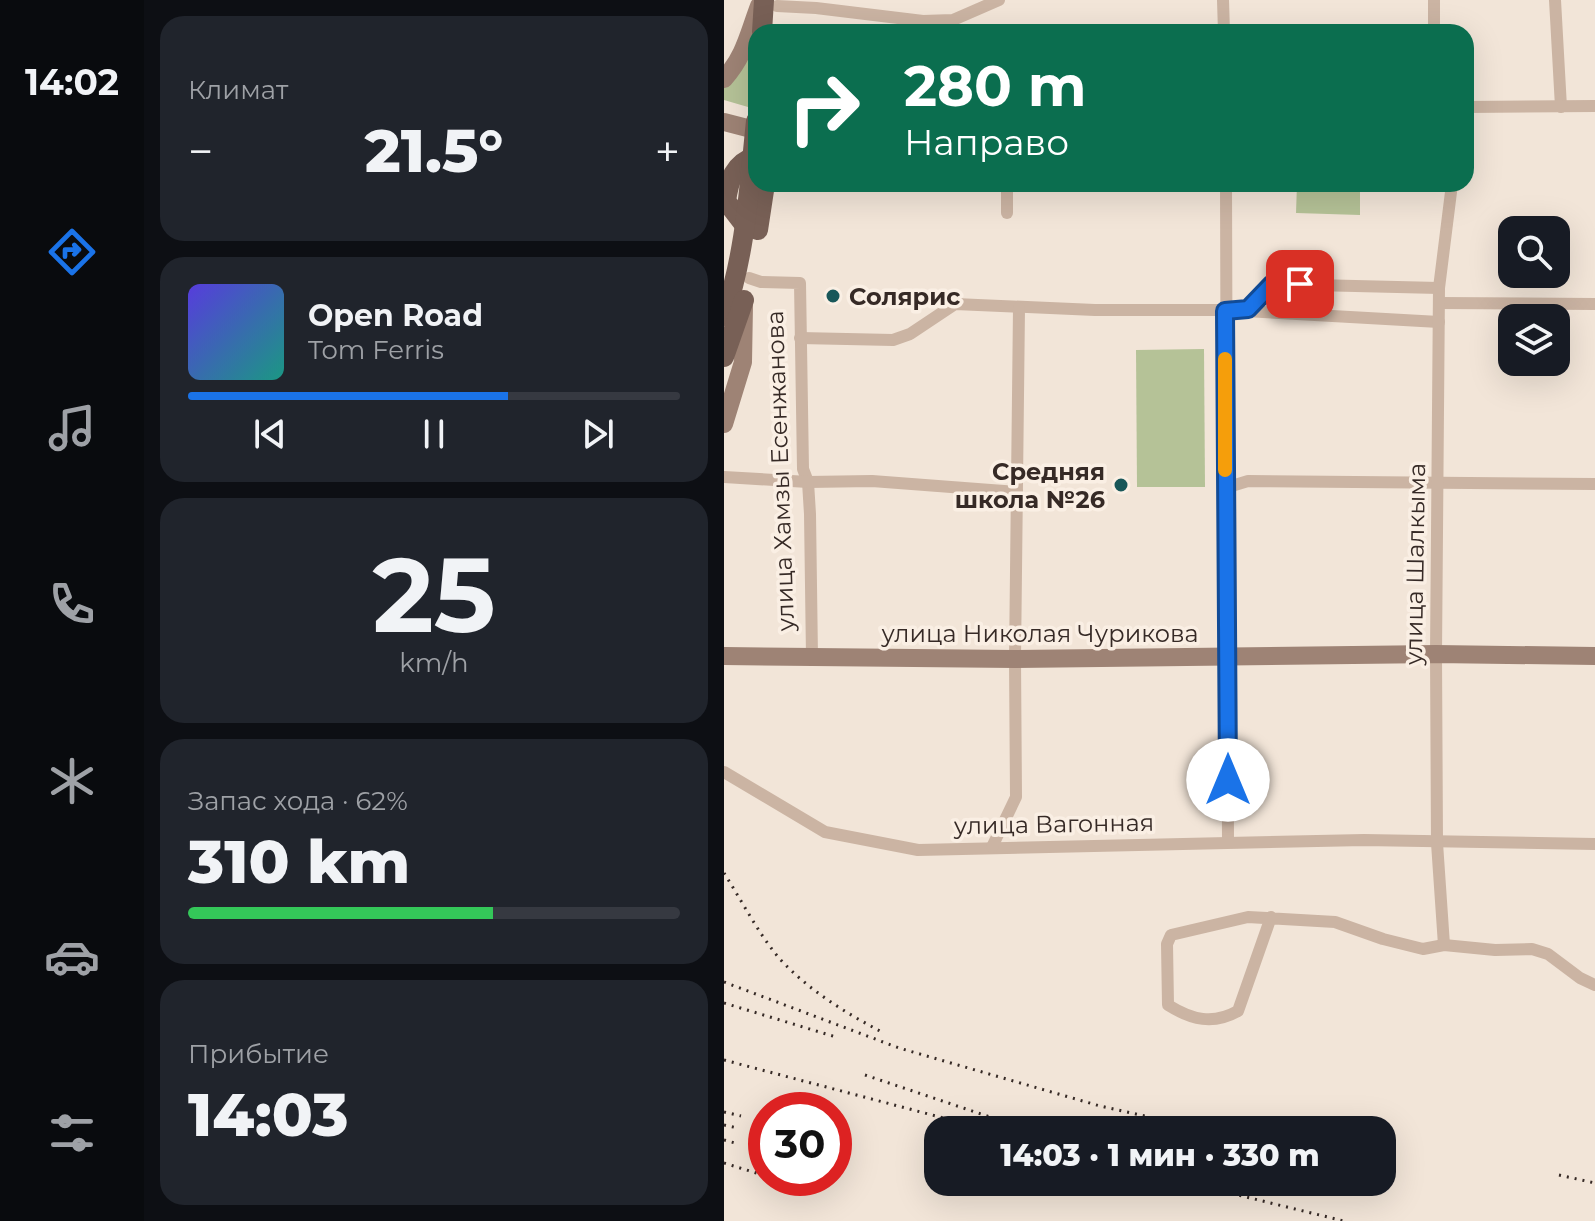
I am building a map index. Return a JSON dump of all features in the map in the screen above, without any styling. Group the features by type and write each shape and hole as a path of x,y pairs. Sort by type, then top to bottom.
{"main road":[{"path":"764,24 770,2"},
{"path":"770,2 774,24"},
{"path":"746,227 725,200 733,174 740,164 748,160"},
{"name":"улица Хамзы Есенжанова","path":"724,316 741,252 750,192"},
{"name":"улица Хамзы Есенжанова","path":"724,357 763,192"}],"street":[{"path":"758,24 770,2 923,21 953,20 999,0"},
{"path":"1223,0 1224,24"},
{"path":"1434,0 1434,24"},
{"path":"1555,0 1561,107"},
{"path":"724,79 737,65 748,42"},
{"path":"1474,107 1595,106"},
{"path":"724,122 748,128"},
{"path":"1007,192 1007,213"},
{"path":"1226,192 1228,842"},
{"name":"улица Шалкыма","path":"1444,945 1437,843 1439,288 1451,192"},
{"path":"724,424 743,362 739,290 741,252"},
{"name":"улица Хамзы Есенжанова","path":"739,290 761,282 800,283 803,469 808,482 812,657"},
{"path":"1241,310 1254,305 1272,284 1439,288"},
{"path":"1439,303 1595,304"},
{"path":"800,338 893,340 910,334 955,304 1019,308 1241,310 1439,322"},
{"path":"992,847 1016,797 1019,308"},
{"path":"724,477 808,482 872,481 1017,492"},
{"path":"1225,488 1248,481 1595,484"},
{"name":"улица Николая Чурикова","path":"724,656 1015,659 1436,654 1595,656"},
{"name":"улица Вагонная","path":"724,772 825,832 918,850 1364,840 1595,844"},
{"path":"1271,917 1238,1011 1223,1019 1206,1021 1168,1005 1167,944 1171,935 1248,917 1271,917 1335,922 1423,949 1444,945 1495,950 1532,949 1548,954 1580,978 1595,985"}],"green space":[{"path":"747,58 748,107 724,100 724,87 739,74"},
{"path":"1297,192 1360,192 1360,215 1296,213"},
{"path":"1204,349 1205,487 1137,487 1136,350"}],"railway":[{"path":"724,873 779,958 826,999 880,1031"},
{"path":"724,982 899,1048 1145,1116"},
{"path":"724,1003 836,1037"},
{"path":"724,1060 936,1116"},
{"path":"865,1075 987,1116"},
{"path":"724,1112 741,1116"},
{"path":"724,1125 738,1128"},
{"path":"724,1140 735,1143"},
{"path":"724,1163 748,1170"},
{"path":"1559,1175 1595,1183"},
{"path":"1242,1196 1344,1221"}],"slow traffic":[{"path":"1225,359 1225,470"}],"place":[{"name":"Солярис","path":"833,296"},
{"name":"Средняя школа №26","path":"1121,485"}],"route":[{"path":"1228,780 1225,311 1248,309 1272,284 1300,284"}]}
